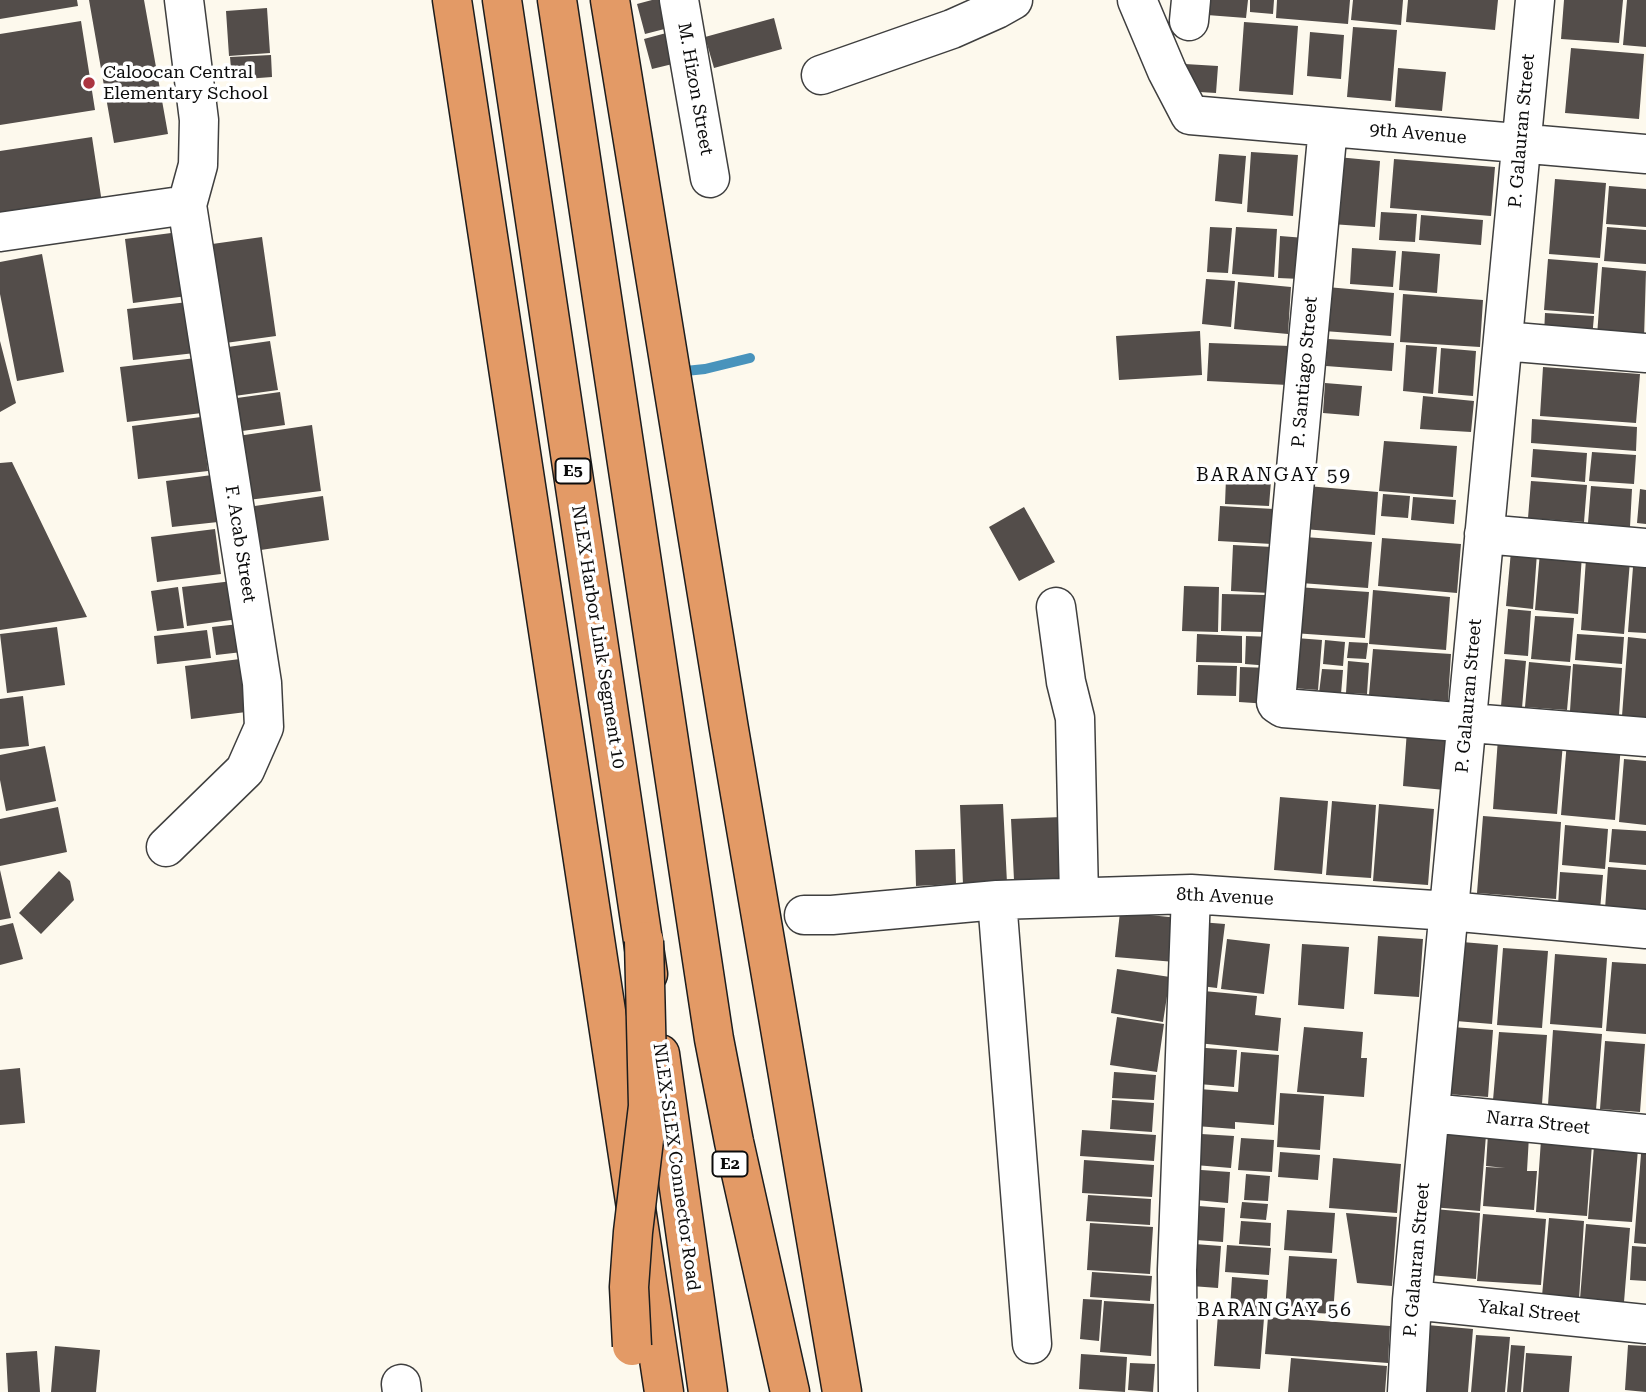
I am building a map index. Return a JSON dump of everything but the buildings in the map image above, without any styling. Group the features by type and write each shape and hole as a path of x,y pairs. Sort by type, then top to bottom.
{"highway":[{"path":"452,0 664,1392"},
{"name":"NLEX Harbor Link Segment 10","path":"502,0 644,941"},
{"path":"557,0 714,1039 790,1392"},
{"path":"610,0 729,729 842,1392"},
{"name":"E2","path":"698,936 762,1392"},
{"path":"638,1392 629,1287 648,1106 644,941"},
{"name":"NLEX-SLEX Connector Road","path":"644,941 708,1392"}],"street":[{"path":"0,232 187,205 198,164 199,120 184,0"},
{"name":"M. Hizon Street","path":"679,0 710,178"},
{"path":"821,75 952,29 1013,0"},
{"name":"9th Avenue","path":"1137,0 1167,71 1190,115 1646,154"},
{"name":"P. Galauran Street","path":"1407,1392 1412,1300 1535,0"},
{"name":"P. Santiago Street","path":"1328,127 1276,702 1283,708 1467,722"},
{"name":"F. Acab Street","path":"166,847 245,770 264,727 262,682 187,205"},
{"path":"1503,341 1646,353"},
{"path":"1484,534 1646,548"},
{"path":"1056,607 1066,682 1075,718 1079,897"},
{"path":"1467,722 1646,737"},
{"path":"1178,1392 1177,1270 1191,894"},
{"name":"8th Avenue","path":"804,915 832,915 997,900 1191,894 1449,911 1646,929"},
{"path":"997,900 1032,1344"},
{"name":"Narra Street","path":"1430,1113 1646,1134"},
{"name":"Yakal Street","path":"1412,1300 1646,1324"}],"waterway":[{"path":"676,372 705,369 750,358"}],"place":[{"name":"Caloocan Central Elementary School","path":"89,83"}],"district":[{"name":"BARANGAY 59","path":"1274,475"},
{"name":"BARANGAY 56","path":"1275,1310"}]}
